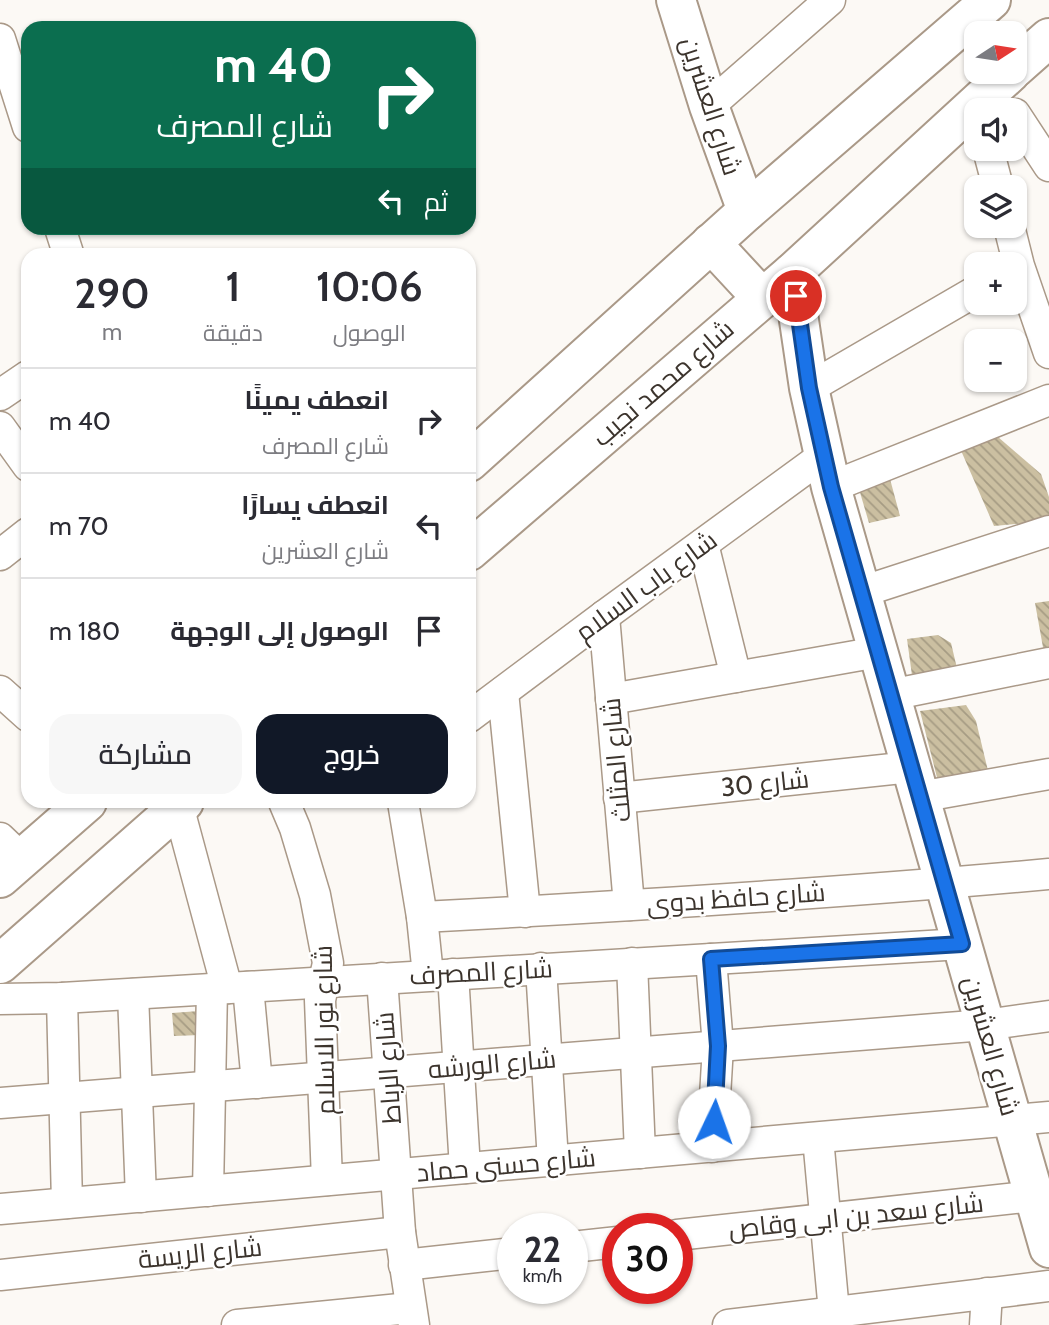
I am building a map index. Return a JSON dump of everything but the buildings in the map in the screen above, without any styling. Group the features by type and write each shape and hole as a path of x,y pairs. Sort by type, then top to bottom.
{"main road":[{"name":"شارع العشرين","path":"677,0 709,106 747,211"},
{"path":"476,456 747,211 991,0"},
{"name":"شارع محمد نجيب","path":"476,545 1000,95 1049,38"},
{"path":"711,243 762,298"},
{"name":"شارع العشرين","path":"792,273 809,388 827,471 985,1025 1031,1119 1040,1201 1049,1248"},
{"path":"7,858 78,808"},
{"path":"0,964 174,808"}],"street":[{"path":"709,106 830,0"},
{"path":"0,39 21,105"},
{"path":"1000,95 1049,166"},
{"path":"1027,292 1047,341"},
{"path":"809,388 964,298"},
{"path":"0,395 21,381"},
{"name":"شارع باب السلام","path":"476,712 703,544 827,471 1049,400"},
{"path":"0,427 21,456"},
{"path":"861,592 1049,531"},
{"path":"0,555 21,539"},
{"path":"703,544 736,677"},
{"name":"شارع المثلث","path":"604,616 629,905"},
{"path":"611,699 878,652"},
{"path":"890,695 1049,663"},
{"path":"0,691 21,710"},
{"path":"503,692 525,912"},
{"name":"شارع 30","path":"619,798 1049,774"},
{"path":"181,808 257,1083"},
{"name":"شارع نور الاسلام","path":"287,808 315,895 328,963 320,1000 327,1180"},
{"path":"404,808 422,917 440,974 458,1067 465,1168"},
{"name":"شارع حافظ بدوى","path":"422,917 945,884 1049,874"},
{"name":"شارع المصرف","path":"0,999 133,994 962,944"},
{"path":"711,959 718,1046 712,1147"},
{"path":"632,963 639,1153"},
{"path":"541,968 553,1161"},
{"name":"شارع الرباط","path":"382,978 400,1232 412,1316"},
{"path":"208,1191 210,1086 229,988"},
{"path":"133,994 141,1196"},
{"path":"62,998 67,1203"},
{"name":"شارع الورشه","path":"0,1103 985,1025 1049,1016"},
{"name":"شارع حسنى حماد","path":"0,1209 1031,1119"},
{"path":"818,1138 833,1318"},
{"name":"شارع سعد بن ابى وقاص","path":"693,1233 1040,1201"},
{"name":"شارع الريسة","path":"0,1275 400,1232"},
{"path":"404,1265 497,1255"},
{"path":"728,1325 912,1314 987,1293 1049,1286"},
{"path":"985,1325 987,1293"},
{"path":"237,1325 412,1316"}],"route":[{"path":"714,1122 718,1046 711,959 962,944 823,456 809,388 796,296"}]}
